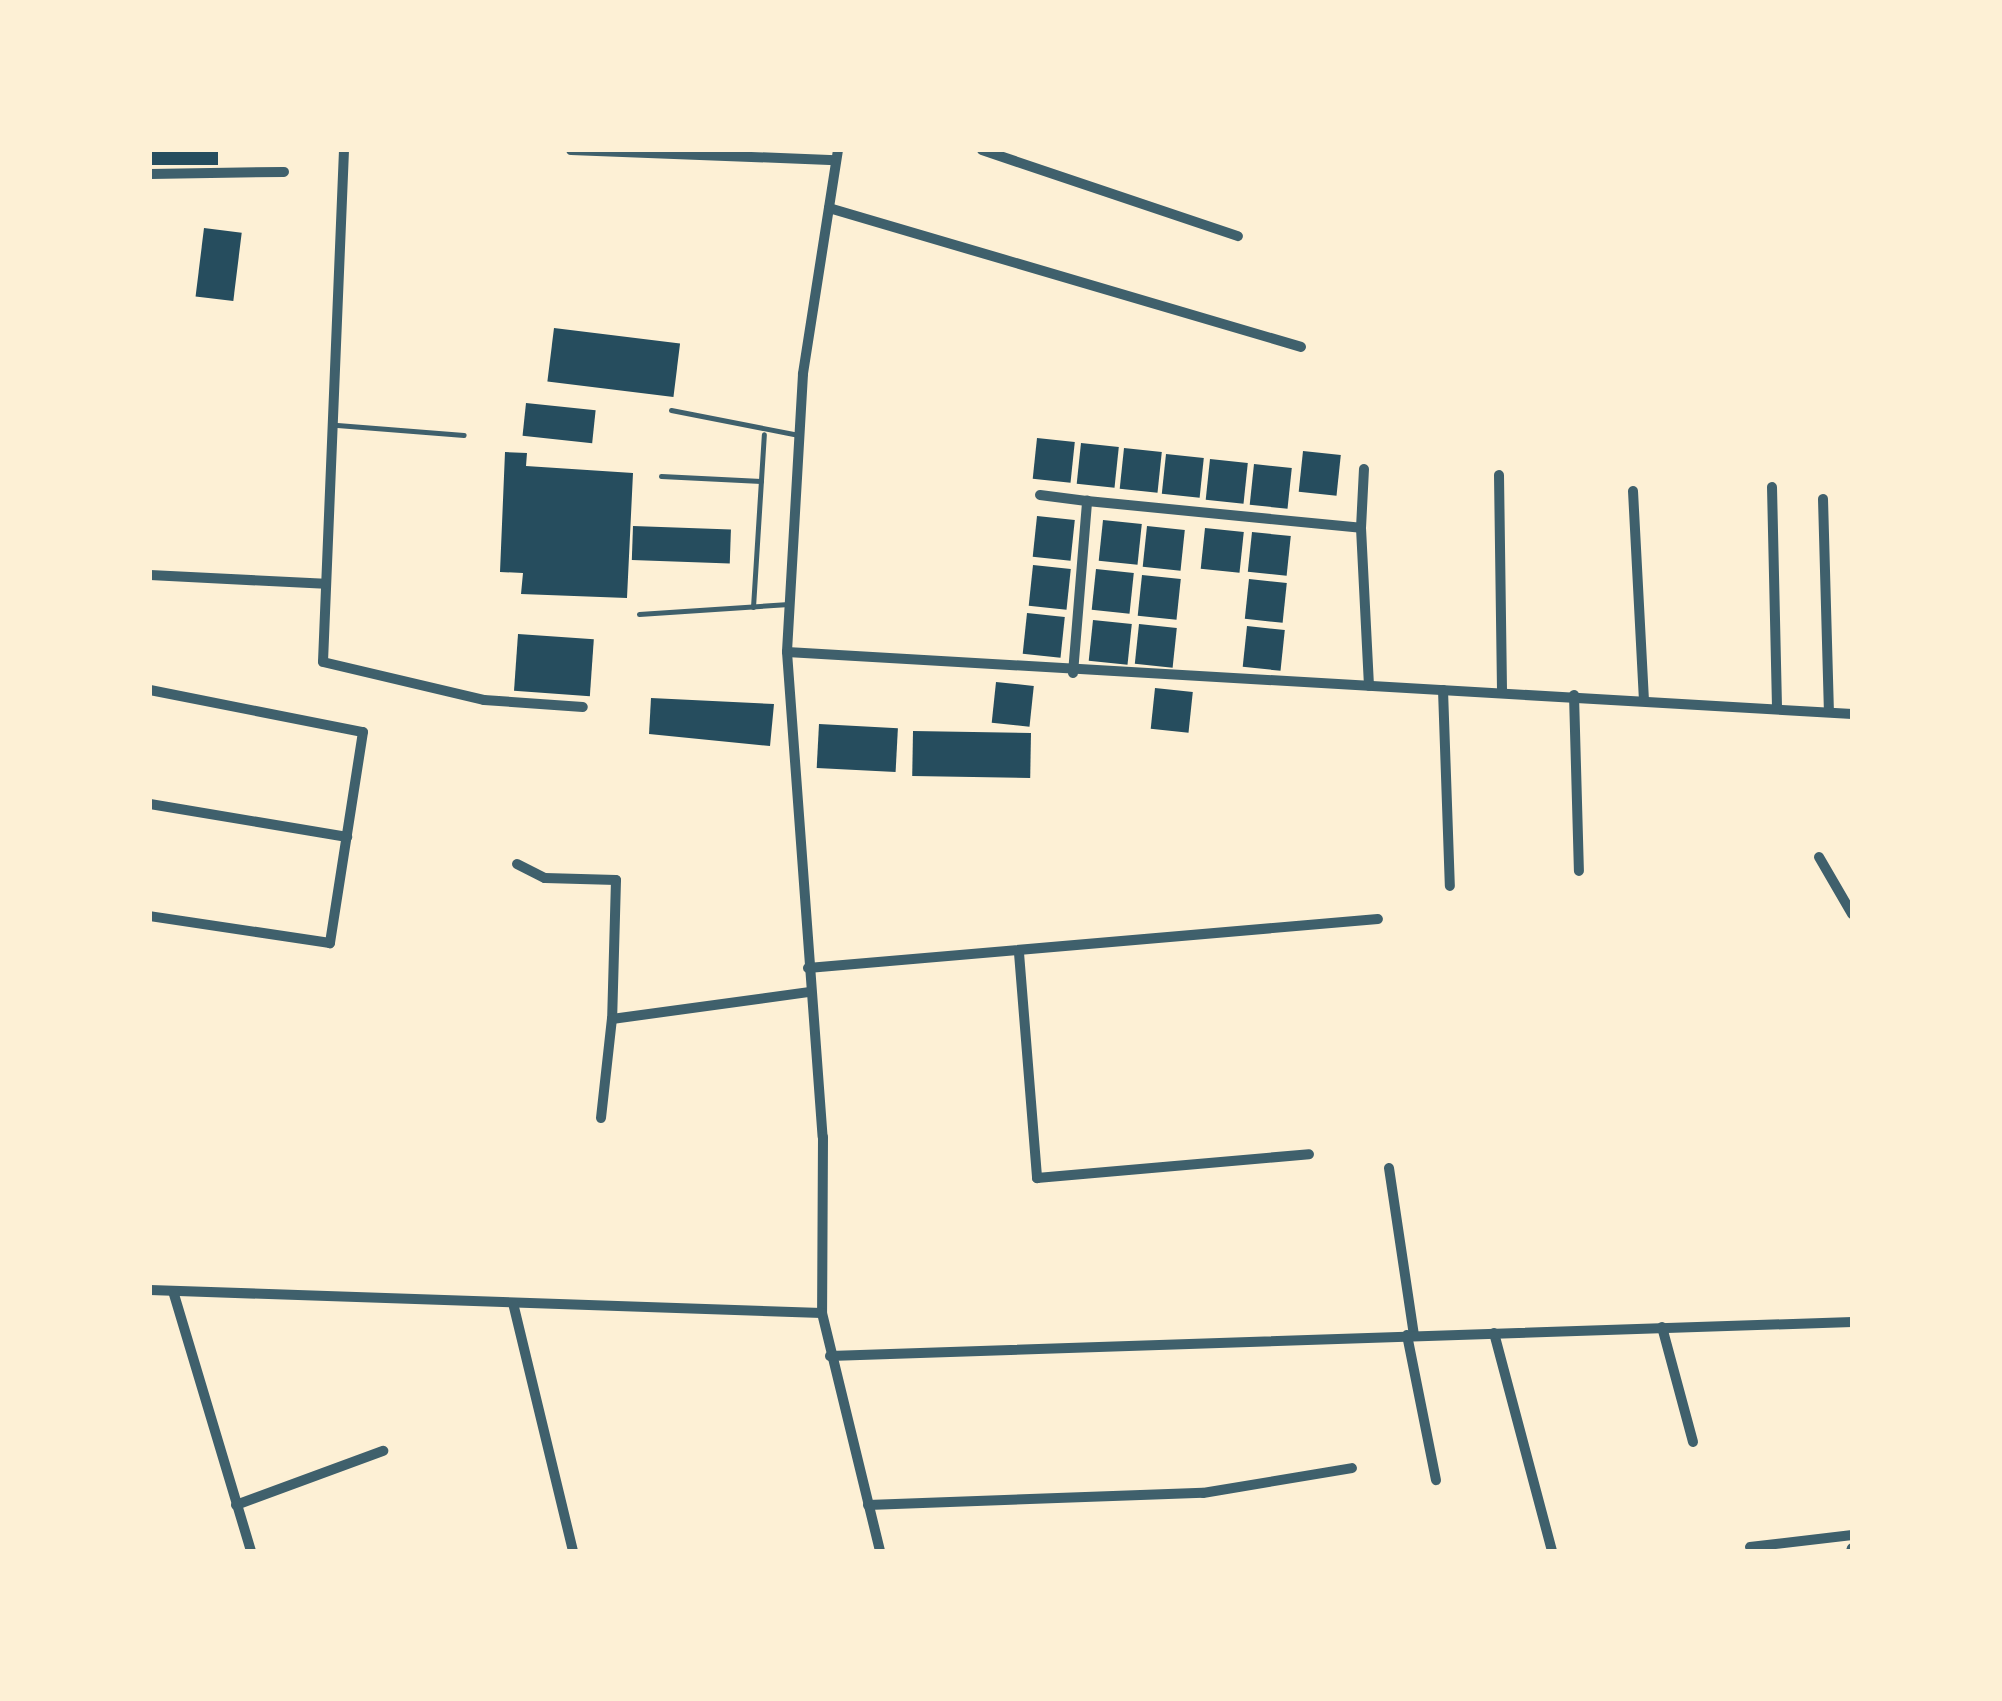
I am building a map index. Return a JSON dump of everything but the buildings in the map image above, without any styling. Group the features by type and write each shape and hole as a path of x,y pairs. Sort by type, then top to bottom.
{"street":[{"path":"344,150 337,424 319,645 334,668 484,700 583,707"},
{"path":"571,150 837,155 800,435 787,652 808,992 823,1137 822,1313 880,1551"},
{"path":"982,150 1238,236"},
{"path":"150,174 284,172"},
{"path":"829,208 1300,347"},
{"path":"1364,468 1361,528 1369,686"},
{"path":"1499,476 1502,692"},
{"path":"1772,487 1777,708"},
{"path":"1633,491 1644,699"},
{"path":"1040,494 1361,528"},
{"path":"1823,498 1829,712"},
{"path":"1073,673 1087,501"},
{"path":"150,575 325,584"},
{"path":"787,652 1073,673 1574,695 1852,714"},
{"path":"150,690 363,732 330,942 150,916"},
{"path":"1444,690 1450,886"},
{"path":"1574,695 1579,871"},
{"path":"150,804 347,837"},
{"path":"1818,857 1852,914"},
{"path":"518,864 545,878 616,880 612,1019 601,1118"},
{"path":"808,968 1019,954 1378,919"},
{"path":"1019,954 1037,1178 1309,1154"},
{"path":"612,1019 808,992"},
{"path":"1390,1168 1410,1335 1436,1480"},
{"path":"150,1290 822,1313"},
{"path":"173,1291 250,1551"},
{"path":"513,1303 573,1551"},
{"path":"830,1356 1852,1322"},
{"path":"1662,1327 1693,1442"},
{"path":"1494,1333 1552,1551"},
{"path":"236,1506 383,1450"},
{"path":"868,1506 1203,1494 1352,1468"},
{"path":"1750,1547 1852,1535"}],"lane":[{"path":"671,410 729,416 764,434 800,435"},
{"path":"337,424 464,436"},
{"path":"753,607 764,434"},
{"path":"661,476 761,481"},
{"path":"638,614 789,604"}]}
